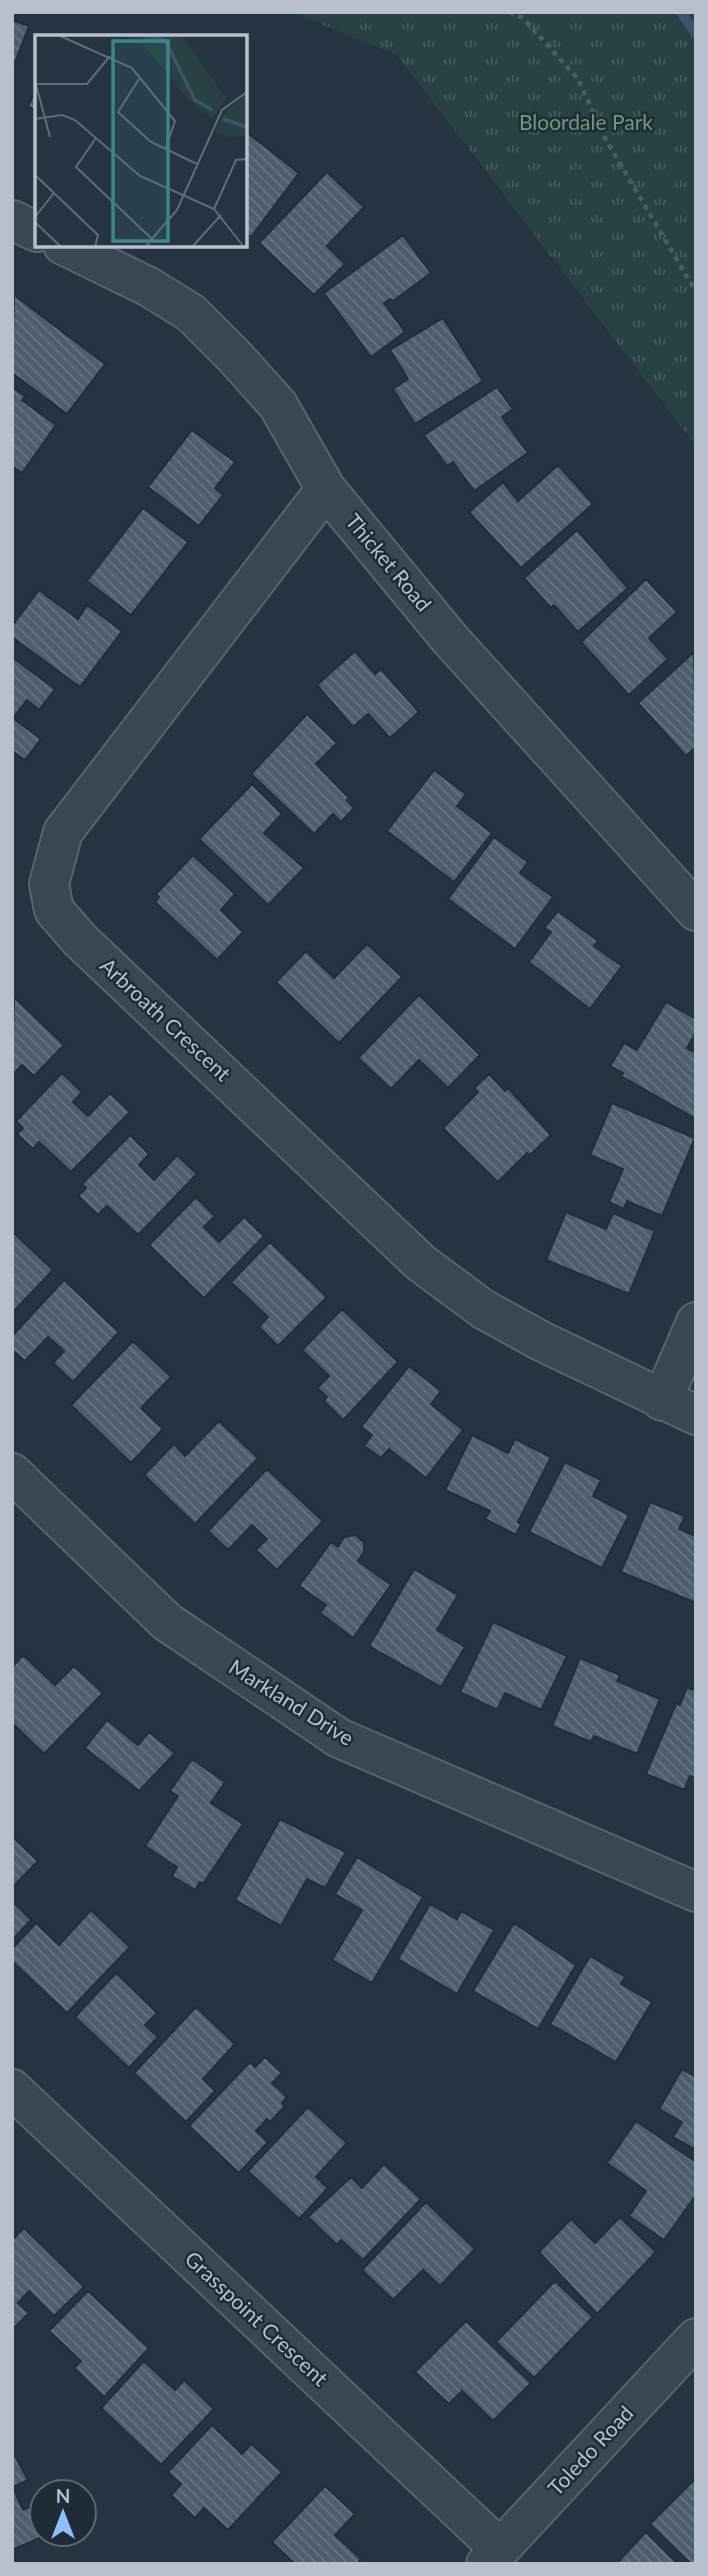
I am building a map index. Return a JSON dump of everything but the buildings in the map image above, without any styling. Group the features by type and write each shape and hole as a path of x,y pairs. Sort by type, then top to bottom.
{"street":[{"path":"12,220 35,231"},
{"name":"Thicket Road","path":"67,247 149,287 191,313 278,405 326,489 450,639 696,911"},
{"name":"Arbroath Crescent","path":"326,489 63,832 50,884 54,910 80,940 421,1263 483,1309 679,1408"},
{"path":"679,1408 696,1322"},
{"name":"Markland Drive","path":"12,1473 167,1622 339,1738 696,1892"},
{"name":"Grasspoint Crescent","path":"12,2089 493,2556"},
{"name":"Toledo Road","path":"493,2556 696,2338"}],"path":[{"path":"509,12 523,18 578,79 606,139 696,292"}],"green space":[{"name":"Bloordale Park","path":"292,12 696,12 696,446 397,55"}],"waterway":[{"path":"681,12 696,34"}]}
